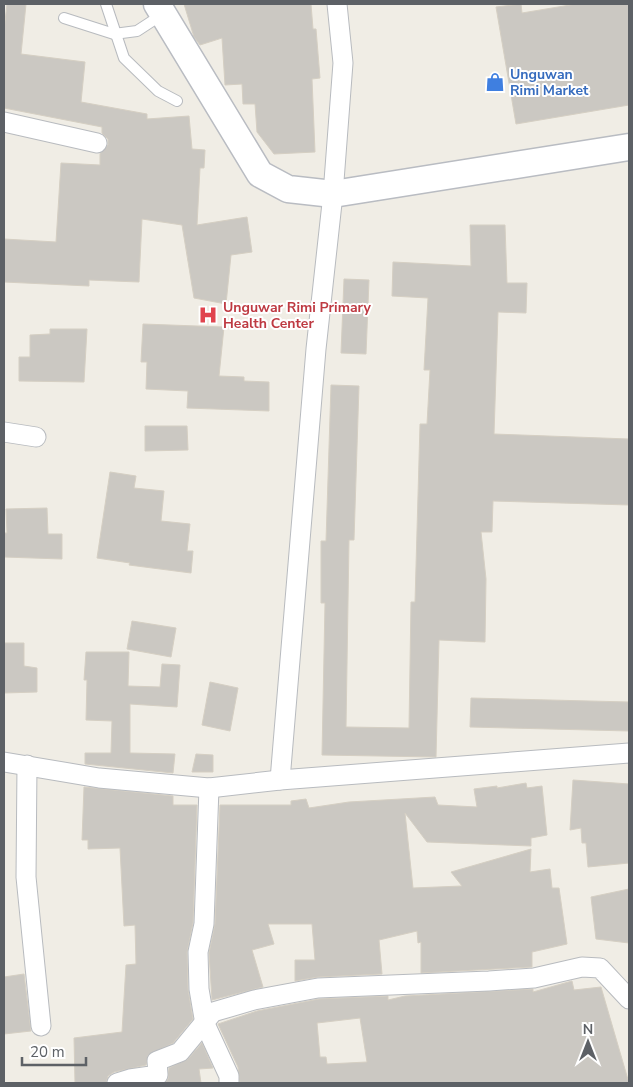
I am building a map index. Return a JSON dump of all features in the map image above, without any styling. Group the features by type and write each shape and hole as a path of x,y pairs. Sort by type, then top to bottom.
{"street":[{"path":"280,780 316,349 333,194 343,63 336,4"},
{"path":"160,9 260,174 288,189 333,194 629,148"},
{"path":"4,122 97,143"},
{"path":"4,432 36,437"},
{"path":"4,762 99,778 209,788 280,780 629,753"},
{"path":"27,765 26,877 41,1026"},
{"path":"209,788 204,924 198,952 199,989 205,1024 229,1076 229,1083"},
{"path":"117,1083 130,1078 158,1075 156,1061 180,1052 213,1012 254,1000 318,988 419,986 534,978 582,968 600,968 629,999"}],"lane":[{"path":"106,4 114,34 124,58 158,91 177,101"},
{"path":"64,18 114,34 137,31 160,9"}],"building":[{"path":"7,4 26,4 21,54 85,62 81,102 147,114 147,119 189,116 192,149 205,150 204,168 200,168 197,225 247,217 252,252 231,255 226,304 194,298 182,225 142,219 139,282 89,280 89,286 4,282 4,239 56,242 61,163 100,165 100,154 108,145 108,139 102,133 102,127 4,108 4,30"},
{"path":"184,4 311,4 313,29 316,29 320,78 312,79 315,152 274,154 257,132 255,104 243,104 242,84 225,85 222,38 200,45 194,37"},
{"path":"521,4 522,13 576,4 629,4 629,105 516,124 496,7"},
{"path":"470,225 505,225 507,283 527,283 526,313 498,312 494,434 629,439 629,505 493,501 492,532 481,532 486,579 485,642 439,640 436,757 322,755 325,603 321,603 321,541 326,541 331,385 359,386 354,540 349,540 346,727 409,728 411,602 415,602 420,424 427,424 430,370 424,370 428,298 392,296 393,262 471,266"},
{"path":"344,279 369,280 366,354 341,353"},
{"path":"143,324 224,327 219,376 244,377 244,381 269,382 269,411 187,408 188,391 146,389 147,362 141,362"},
{"path":"50,329 87,329 84,382 19,381 19,357 30,357 30,335 50,334"},
{"path":"145,426 187,426 188,450 145,451"},
{"path":"110,472 136,476 134,488 164,491 161,521 190,524 187,551 193,551 191,573 129,565 130,563 97,558"},
{"path":"47,508 48,534 62,534 62,559 4,557 4,533 7,533 6,509"},
{"path":"132,621 176,628 171,657 127,649"},
{"path":"4,643 24,643 24,666 37,668 37,692 4,693"},
{"path":"86,652 129,652 128,686 160,687 162,664 180,665 177,707 130,704 130,753 175,754 173,773 85,764 85,753 111,753 112,721 86,720 87,680 84,680"},
{"path":"210,682 238,688 230,731 202,725"},
{"path":"471,698 629,702 629,731 470,727"},
{"path":"196,754 213,755 213,772 192,772"},
{"path":"573,780 629,784 629,863 588,867 586,843 582,843 581,828 570,830"},
{"path":"526,783 527,788 542,786 547,835 531,838 531,846 427,842 405,813 413,888 462,886 451,872 531,849 530,872 550,869 552,888 559,888 567,944 532,952 532,967 421,973 421,942 418,943 417,931 379,940 382,974 318,977 295,981 295,960 315,960 312,924 268,924 274,944 252,950 263,987 212,1000 209,953 215,924 220,805 291,805 291,801 306,799 309,808 349,802 435,797 438,805 477,807 474,789 497,786 497,788"},
{"path":"84,787 173,796 173,805 197,805 193,923 187,952 188,989 193,1019 173,1043 148,1055 146,1065 114,1072 108,1076 106,1083 75,1083 74,1038 122,1032 126,965 136,964 135,925 124,926 120,848 88,849 88,840 82,840"},
{"path":"629,889 629,943 596,939 591,897"},
{"path":"24,974 31,1031 4,1034 4,977"},
{"path":"572,981 574,990 601,987 629,1083 240,1083 238,1067 218,1024 257,1011 319,999 388,996 388,1000 405,996 533,989 533,992","holes":["360,1018 367,1062 327,1064 326,1057 320,1057 317,1023"]},
{"path":"202,1043 213,1068 199,1069 201,1083 165,1083 168,1079 169,1068 188,1059"}],"place":[{"name":"Unguwan Rimi Market","path":"495,82"},
{"name":"Unguwar Rimi Primary Health Center","path":"208,315"}]}
